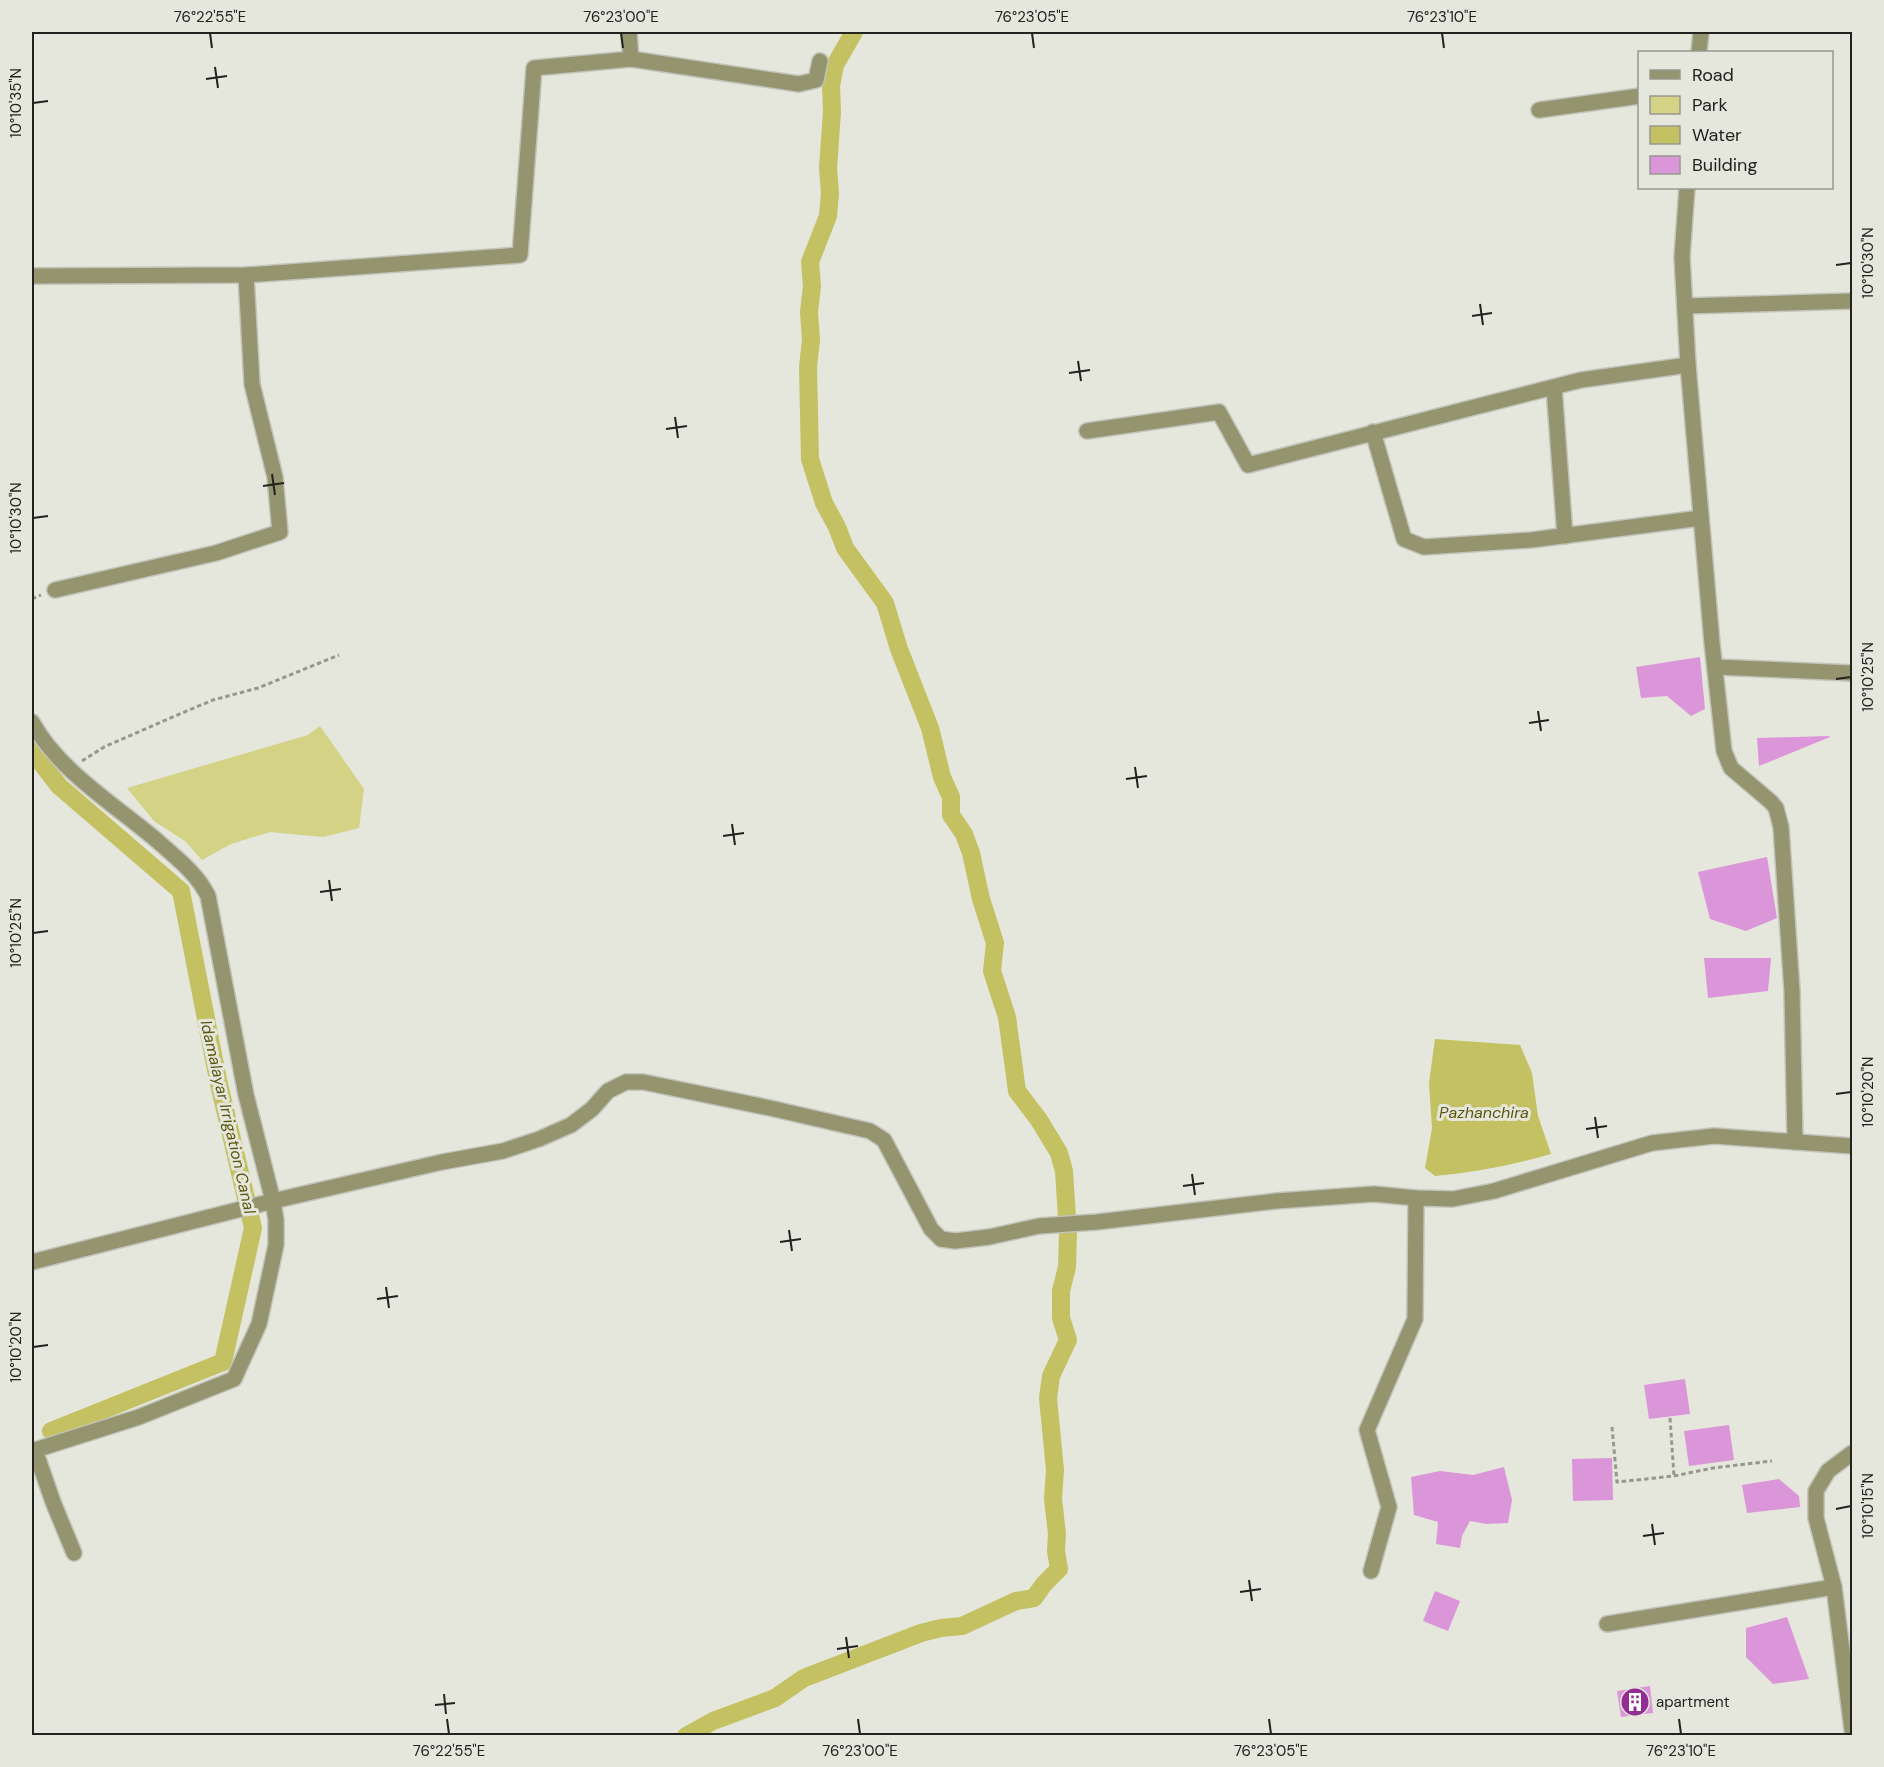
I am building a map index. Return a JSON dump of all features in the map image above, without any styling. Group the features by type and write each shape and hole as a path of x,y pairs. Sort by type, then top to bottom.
{"street":[{"path":"629,32 631,59"},
{"path":"1699,51 1701,32"},
{"path":"32,276 246,275 520,255 534,68 631,59 799,84 816,80 820,61"},
{"path":"1539,110 1638,96"},
{"path":"1687,189 1682,257 1684,306 1715,667 1727,762 1776,808 1781,827 1792,991 1795,1142"},
{"path":"55,590 216,553 279,532 275,477 252,384 246,275"},
{"path":"1684,306 1852,301"},
{"path":"1087,431 1219,412 1248,465 1581,380 1688,365"},
{"path":"1554,387 1565,536"},
{"path":"1373,432 1404,538 1424,547 1531,540 1701,518"},
{"path":"1715,667 1852,673"},
{"path":"32,722 56,754 78,777 130,817 180,861 203,886 208,896 246,1095 273,1201 276,1245 259,1324 234,1379 139,1417 33,1450 74,1553"},
{"path":"32,1262 273,1201 503,1151 571,1125 592,1109 608,1091 626,1082 644,1083 770,1108 870,1131 884,1140 931,1229 941,1239 955,1241 989,1237 1054,1224 1276,1201 1374,1194 1416,1198 1453,1198 1494,1191 1652,1143 1714,1136 1852,1146"},
{"path":"1371,1571 1389,1507 1367,1430 1415,1319 1416,1198"},
{"path":"1852,1453 1828,1471 1816,1491 1816,1518 1834,1587 1852,1730"},
{"path":"1607,1623 1834,1587"}],"path":[{"path":"70,768 104,747 189,710 224,696 258,688 339,655"},
{"path":"1670,1418 1674,1476"},
{"path":"1612,1427 1617,1482 1772,1461"}],"green space":[{"path":"320,726 364,789 359,828 323,837 270,832 231,844 202,860 185,841 154,821 127,788 308,735"}],"water":[{"name":"Pazhanchira","path":"1435,1039 1520,1045 1532,1073 1538,1116 1551,1154 1508,1165 1435,1176 1425,1168 1432,1128 1429,1083"}],"building":[{"path":"1700,657 1705,709 1691,716 1667,696 1641,698 1636,667"},
{"path":"1830,737 1759,766 1757,738"},
{"path":"1767,857 1777,918 1746,931 1710,919 1698,872"},
{"path":"1704,958 1771,958 1768,991 1708,998"},
{"path":"1685,1379 1690,1414 1649,1419 1644,1385"},
{"path":"1729,1425 1734,1460 1689,1466 1684,1431"},
{"path":"1612,1458 1613,1500 1573,1501 1572,1459"},
{"path":"1504,1467 1512,1500 1508,1523 1486,1524 1470,1521 1462,1536 1460,1548 1436,1544 1438,1522 1414,1515 1411,1477 1440,1471 1473,1475"},
{"path":"1779,1479 1799,1496 1800,1507 1747,1513 1742,1485"},
{"path":"1435,1591 1460,1601 1448,1631 1423,1621"},
{"path":"1787,1617 1809,1679 1773,1684 1746,1657 1746,1628"},
{"name":"apartment","path":"1650,1686 1653,1713 1621,1717 1617,1691"}],"waterway":[{"path":"686,1736 713,1721 775,1698 804,1678 921,1633 962,1626 1016,1601 1034,1598 1059,1569 1053,1499 1055,1470 1048,1398 1051,1376 1068,1340 1061,1318 1061,1291 1067,1267 1068,1233 1064,1171 1059,1153 1039,1120 1017,1091 1007,1017 992,971 995,943 981,899 971,853 964,834 951,815 951,797 942,777 930,728 899,649 885,603 845,548 824,503 810,459 808,367 811,340 810,262 828,216 831,86 835,65 854,32"},
{"name":"Idamalayar Irrigation Canal","path":"32,751 59,786 181,891 218,1080 253,1228 223,1362 51,1431"}],"place":[{"name":"apartment","path":"1635,1702"}]}
